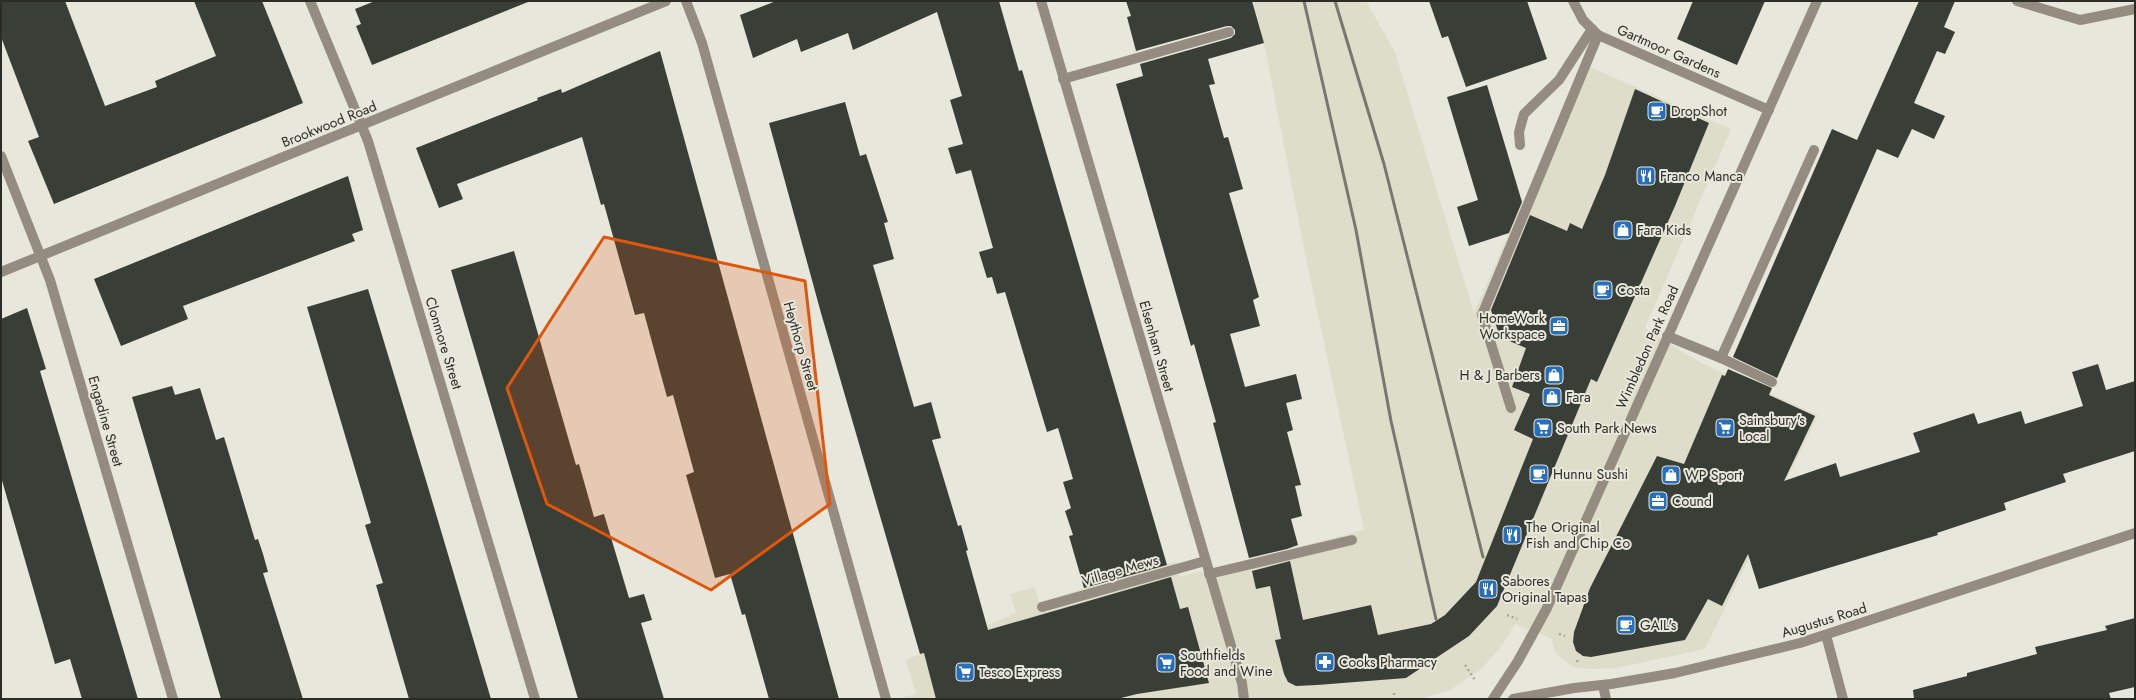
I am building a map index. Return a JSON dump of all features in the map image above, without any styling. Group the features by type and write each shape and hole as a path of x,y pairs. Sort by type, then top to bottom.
{"street":[{"name":"Clonmore Street","path":"310,1 362,126 402,253 535,699"},
{"name":"Brookwood Road","path":"1,272 666,1"},
{"name":"Heythorp Street","path":"686,1 702,43 886,699"},
{"name":"Elsenham Street","path":"1041,1 1205,561 1242,682 1244,699"},
{"name":"Gartmoor Gardens","path":"1573,1 1583,20 1595,32 1768,110"},
{"name":"Wimbledon Park Road","path":"1493,699 1518,661 1547,608 1817,1"},
{"path":"2017,1 2080,20 2135,9"},
{"path":"1063,79 1229,32"},
{"path":"1520,145 1519,132 1524,114 1559,80 1595,32"},
{"path":"1511,408 1482,315 1595,32"},
{"path":"1721,358 1814,150"},
{"name":"Engadine Street","path":"1,156 50,280 173,699"},
{"path":"1667,336 1721,358 1772,382"},
{"name":"Augustus Road","path":"1513,699 1574,688 1603,685 1723,663 1826,635 2135,534"},
{"path":"1209,574 1352,540"},
{"name":"Village Mews","path":"1042,607 1205,561"},
{"path":"1826,635 1843,699"},
{"path":"1603,685 1606,699"}],"path":[{"path":"1559,634 1565,636"},
{"path":"1577,662 1578,658"},
{"path":"1465,665 1475,680"},
{"path":"1394,693 1394,699"}],"highlighted area":[{"path":"604,237 805,281 830,504 711,590 547,504 507,388"}],"shaded area":[{"path":"1253,1 1366,1 1395,52 1474,313 1583,64 1731,129 1645,328 1701,363 1818,415 1705,649 1616,668 1589,669 1573,667 1556,654 1551,638 1515,624 1501,647 1481,669 1450,690 1420,699 896,699 916,694 906,660 1016,613 1010,594 1034,587 1039,602 1175,562 1180,577 1364,530 1306,258 1264,43"}],"building":[{"path":"1,1 65,1 105,106 157,87 155,81 216,56 194,1 262,1 303,103 54,204 28,141 39,137 1,37"},
{"path":"375,1 528,2 372,65 356,26 361,24 355,9"},
{"path":"776,1 999,1 1019,71 1022,70 1167,565 1084,588 1069,536 1073,535 1065,511 1071,508 1063,482 1073,479 1058,428 1047,432 1005,292 997,294 992,277 987,278 979,252 993,248 971,170 956,174 948,148 963,144 950,100 962,96 937,12 853,50 848,33 801,52 797,39 753,58 740,15"},
{"path":"1126,1 1252,1 1264,43 1208,59 1215,84 1209,85 1224,138 1228,137 1243,189 1229,193 1259,297 1253,300 1260,326 1230,334 1245,387 1296,374 1302,399 1286,403 1293,430 1287,432 1301,485 1295,486 1302,516 1291,519 1298,545 1287,549 1249,558 1213,423 1216,422 1194,344 1191,346 1116,84 1143,76 1140,64 1231,38 1235,34 1235,30 1231,26 1227,26 1136,51 1127,17 1131,16"},
{"path":"1429,1 1527,1 1547,59 1466,87 1448,36 1442,38"},
{"path":"1693,1 1765,1 1737,65 1677,39"},
{"path":"1919,1 1955,1 1944,27 1955,32 1945,54 1937,51 1914,103 1945,116 1934,139 1912,129 1898,158 1877,149 1777,378 1733,357 1832,129 1857,140"},
{"path":"660,51 839,699 769,699 745,614 742,615 730,574 715,578 686,475 694,472 673,395 667,397 644,313 635,315 604,204 601,205 582,137 457,184 463,199 439,208 416,148 538,100 537,98 561,89 562,93"},
{"path":"1487,85 1522,202 1509,233 1469,246 1457,207 1478,200 1447,97"},
{"path":"1635,89 1709,123 1675,206 1597,382 1591,379 1497,606 1469,636 1406,678 1296,686 1288,682 1284,674 1275,640 1281,639 1270,586 1256,589 1252,571 1290,561 1303,620 1371,605 1378,635 1431,624 1445,615 1476,582 1533,439 1514,430 1530,394 1512,387 1526,348 1500,337 1491,310 1530,215 1567,231 1570,223 1582,229 1605,175"},
{"path":"845,102 860,156 866,154 888,222 884,223 894,259 873,265 914,407 931,402 941,438 932,440 958,526 961,525 968,550 966,551 988,630 1171,577 1180,609 1188,607 1209,683 1137,694 1117,699 936,699 924,653 920,654 821,313 769,123"},
{"path":"348,176 363,230 352,234 355,241 183,306 188,319 121,346 94,279"},
{"path":"514,251 576,465 579,464 594,517 604,514 629,598 644,594 652,620 641,623 664,699 578,699 451,270"},
{"path":"368,289 491,699 409,699 376,585 383,583 365,525 371,523 307,307"},
{"path":"27,308 46,369 40,371 138,699 82,699 70,659 55,664 1,477 1,319"},
{"path":"2098,364 2106,390 2135,381 2135,451 2063,474 2066,482 2004,503 2006,510 1937,533 1938,535 1759,589 1748,554 1722,606 1708,599 1685,640 1591,657 1583,656 1576,651 1573,642 1574,632 1590,588 1657,456 1684,464 1722,375 1725,376 1728,369 1772,388 1769,395 1815,416 1784,481 1836,463 1840,477 1920,452 1913,433 1974,413 1978,424 2021,411 2025,424 2083,406 2072,372"},
{"path":"172,386 175,395 200,388 216,440 224,437 255,540 258,539 263,554 268,572 263,573 303,699 221,699 132,397"},
{"path":"2135,618 2135,687 2109,693 2111,699 1914,699 1913,690 1967,676 1967,673 2037,654 2035,647 2107,630 2105,626"}],"railway":[{"path":"1304,1 1356,230 1391,421 1436,619"},
{"path":"1335,1 1384,164 1483,557"}],"place":[{"name":"DropShot","path":"1657,111"},
{"name":"Franco Manca","path":"1646,176"},
{"name":"Fara Kids","path":"1623,230"},
{"name":"Costa","path":"1603,290"},
{"name":"HomeWork Workspace","path":"1559,326"},
{"name":"H & J Barbers","path":"1554,375"},
{"name":"Fara","path":"1552,397"},
{"name":"South Park News","path":"1543,428"},
{"name":"Sainsbury's Local","path":"1725,428"},
{"name":"Hunnu Sushi","path":"1539,474"},
{"name":"WP Sport","path":"1671,475"},
{"name":"Cound","path":"1658,501"},
{"name":"The Original Fish and Chip Co","path":"1512,535"},
{"name":"Sabores Original Tapas","path":"1488,589"},
{"name":"GAIL's","path":"1626,625"},
{"name":"Cooks Pharmacy","path":"1325,662"},
{"name":"Southfields Food and Wine","path":"1166,663"},
{"name":"Tesco Express","path":"965,672"}]}
